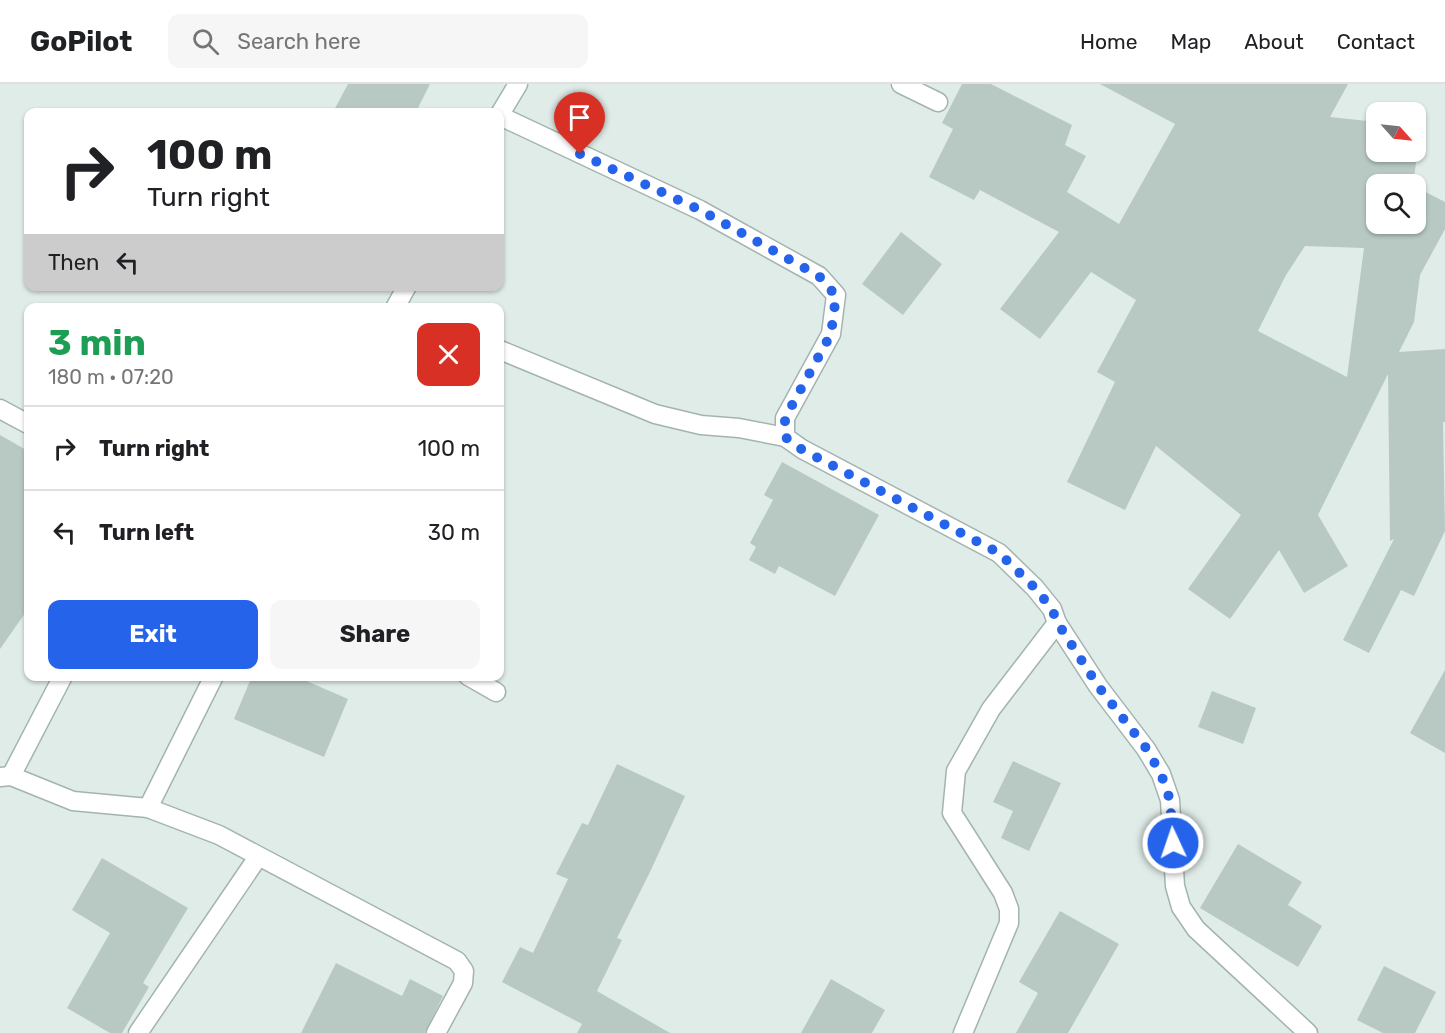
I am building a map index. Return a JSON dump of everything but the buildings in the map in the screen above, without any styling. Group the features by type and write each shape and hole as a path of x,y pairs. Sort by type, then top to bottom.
{"street":[{"path":"504,108 518,84"},
{"path":"901,84 938,102"},
{"path":"504,117 700,210 819,276 831,289 836,296 831,334 785,418 785,437"},
{"path":"504,352 655,414 701,425 739,428 785,437 801,449 999,553 1035,588 1052,609 1057,622 1098,686 1146,748 1161,774 1170,800 1175,886 1180,907 1196,929 1308,1033"},
{"path":"0,409 24,422"},
{"path":"963,1033 1009,923 1009,909 1004,892 952,813 956,771 991,709 1057,622"},
{"path":"60,681 5,776 73,801 148,808 219,835 457,962 464,971 463,983 436,1033"},
{"path":"148,808 212,681"},
{"path":"477,681 496,692"},
{"path":"138,1033 258,857"}],"route":[{"path":"580,154 700,210 819,276 836,296 831,334 785,418 785,437 801,449 999,553 1035,588 1052,609 1057,622 1098,686 1146,748 1161,774 1170,800 1173,843"}]}
